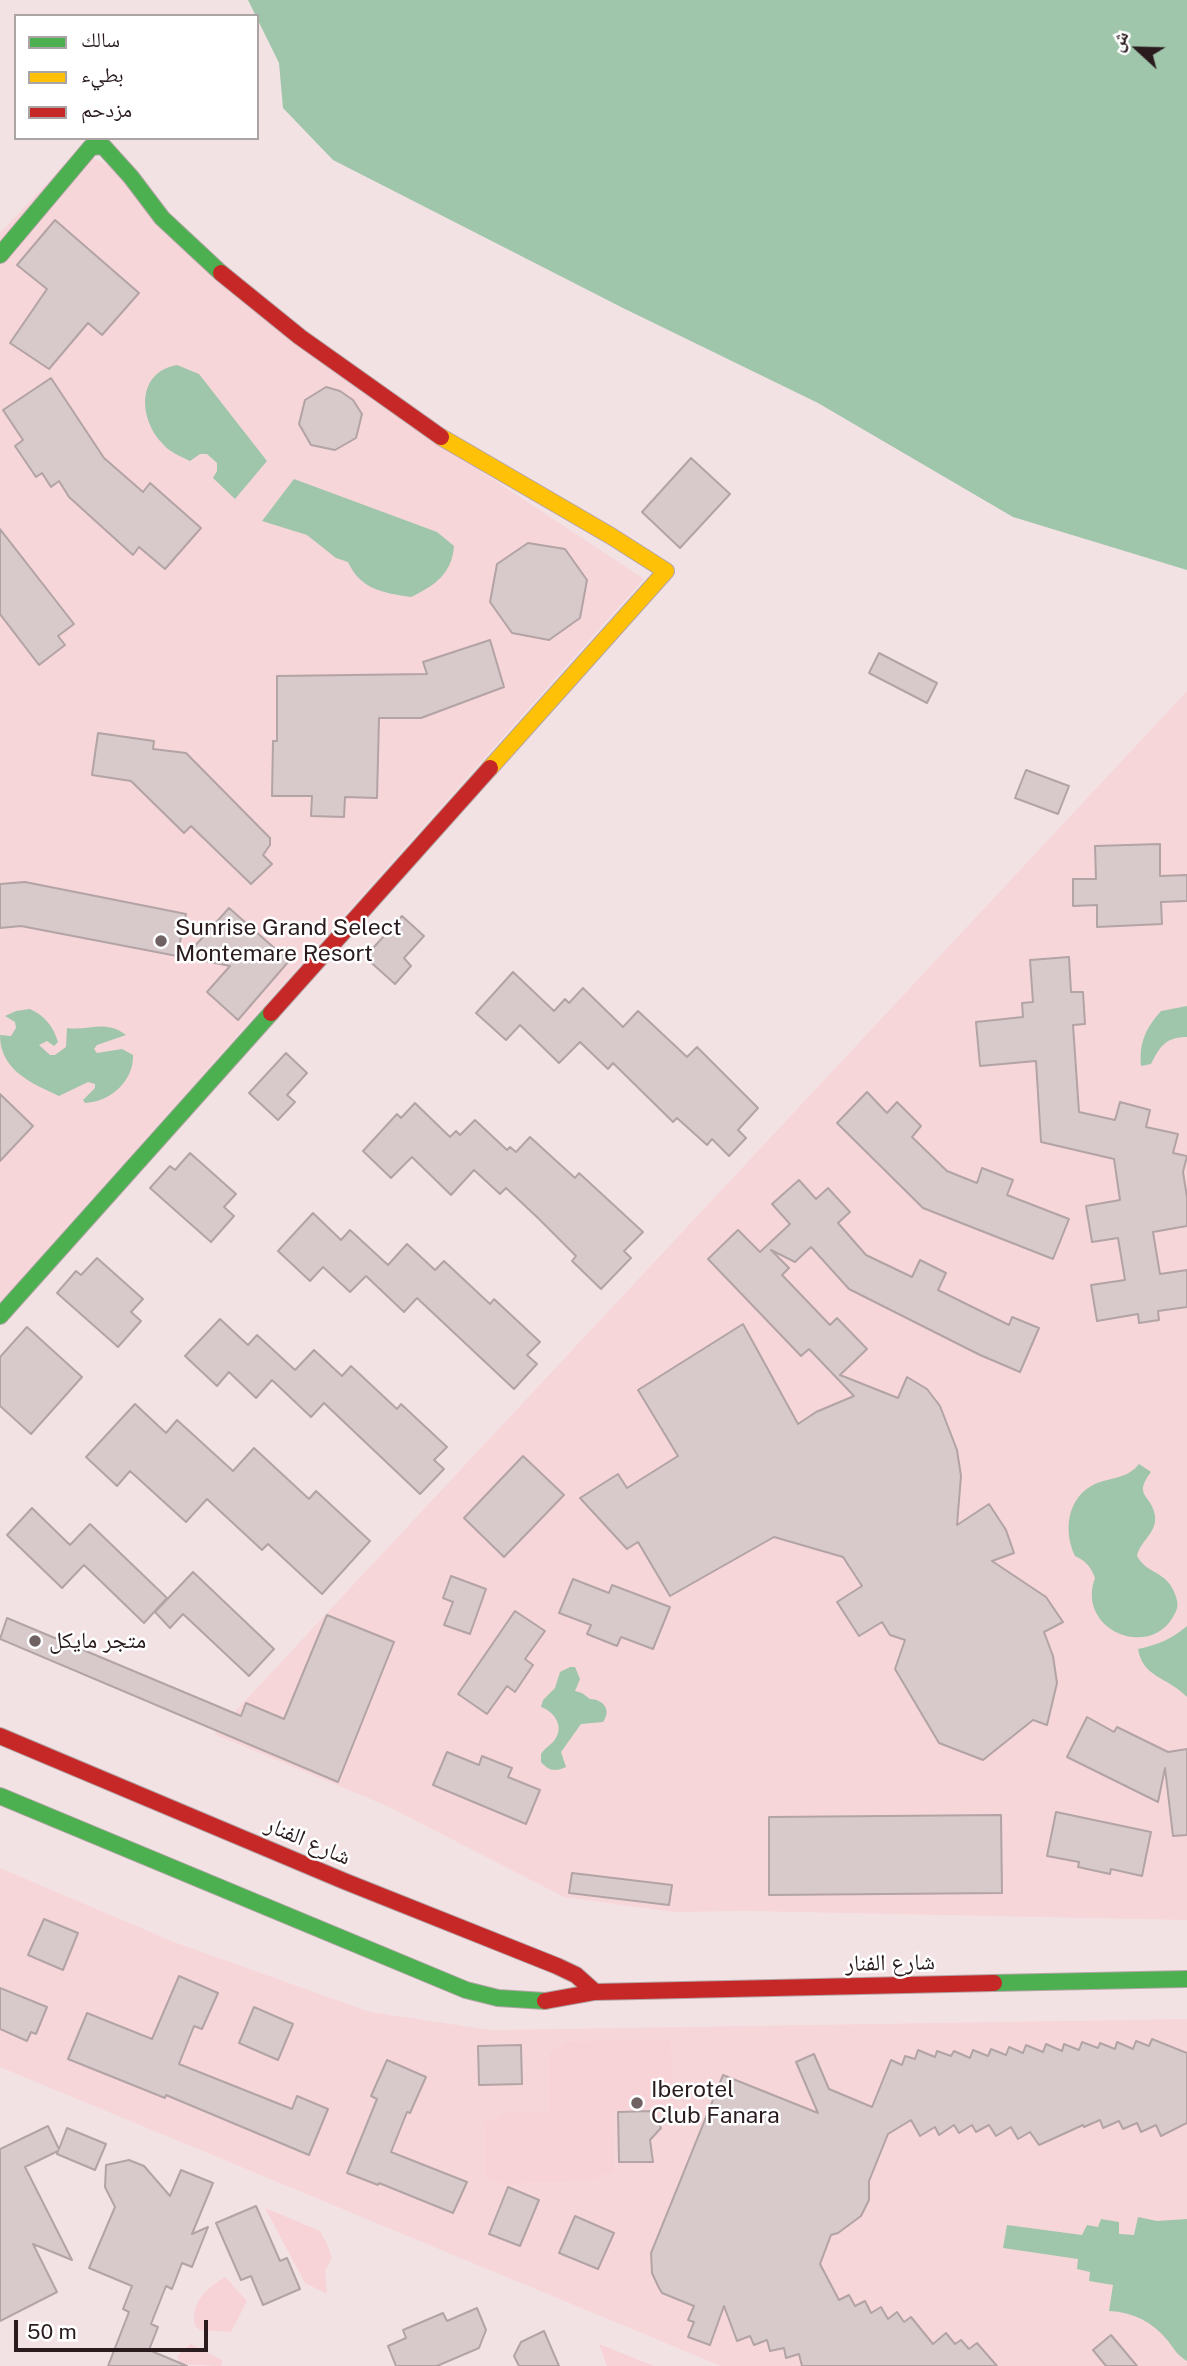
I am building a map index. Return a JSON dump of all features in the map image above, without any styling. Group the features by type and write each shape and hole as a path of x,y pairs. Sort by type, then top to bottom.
{"street":[{"path":"0,255 91,147 103,146 134,179 164,220 182,237 235,284 347,371 487,466 583,517 666,571 0,1316"},
{"name":"شارع الفنار","path":"0,1736 344,1881 557,1966 576,1975 595,1992"},
{"name":"شارع الفنار","path":"0,1796 481,1995 522,2002 547,2002 595,1992 1187,1979"}],"shaded area":[{"path":"248,0 1187,0 1187,570 1013,517 818,403 623,308 333,160 283,108 279,63 259,22 259,14 255,14"},
{"name":"Sunrise Grand Select Montemare Resort","path":"78,150 109,166 375,401 644,579 0,1302 0,233"},
{"path":"177,365 199,374 267,461 235,499 213,478 217,463 207,454 200,454 190,461 171,451 154,432 149,421 146,409 148,386 154,376"},
{"path":"294,479 437,532 454,546 446,572 411,597 391,594 366,584 348,562 336,558 307,535 262,521"},
{"path":"1187,691 1187,1920 748,1911 674,1912 564,1897 387,1806 214,1734"},
{"path":"1187,1006 1187,1037 1169,1041 1151,1064 1141,1066 1142,1043 1156,1017 1161,1011"},
{"path":"30,1009 44,1018 56,1036 58,1042 54,1046 47,1041 39,1045 50,1055 55,1055 66,1047 67,1028 104,1027 126,1035 97,1045 94,1049 97,1053 122,1049 133,1055 125,1081 103,1099 85,1103 83,1100 95,1088 95,1084 88,1082 59,1096 19,1074 5,1057 0,1035 11,1036 16,1028 15,1022 5,1016"},
{"path":"1139,1464 1151,1472 1143,1491 1153,1509 1155,1522 1137,1556 1146,1567 1168,1582 1177,1605 1173,1617 1162,1630 1148,1636 1132,1637 1118,1633 1105,1624 1096,1612 1092,1596 1095,1578 1088,1565 1075,1556 1069,1526 1073,1506 1078,1497 1095,1484 1124,1475"},
{"path":"1187,1626 1187,1697 1151,1672 1141,1659 1138,1649 1164,1641"},
{"path":"575,1667 580,1679 575,1691 602,1703 607,1713 603,1722 581,1724 561,1752 566,1767 552,1770 541,1762 541,1754 554,1741 559,1730 554,1716 541,1707 543,1700 555,1688 560,1672"},
{"name":"Iberotel Club Fanara","path":"0,1868 174,1942 370,2012 491,2030 1187,2019 1187,2366 721,2366 0,2067"},
{"path":"671,2039 672,2099 654,2108 612,2111 614,2170 589,2181 499,2183 485,2178 485,2123 503,2113 549,2112 549,2053 568,2042"},
{"path":"265,2208 320,2231 332,2258 325,2271 327,2294 305,2283"},
{"path":"1138,2217 1157,2221 1187,2219 1187,2361 1149,2323 1126,2313 1109,2311 1113,2285 1089,2281 1090,2272 1077,2269 1078,2259 1003,2248 1007,2225 1082,2235 1087,2225 1098,2227 1101,2219 1119,2222 1119,2234 1134,2235"},
{"path":"225,2277 247,2301 231,2332 200,2330 195,2326 194,2317 198,2303 206,2291"},
{"path":"191,2344 222,2360 221,2366 180,2364 177,2356"},
{"path":"599,2344 654,2366 607,2366"}],"building":[{"path":"55,220 139,293 102,335 88,323 49,369 10,343 47,289 17,265"},
{"path":"51,378 104,458 143,492 150,483 201,528 165,569 139,547 133,555 69,497 59,481 51,487 42,473 36,477 15,446 23,440 3,410"},
{"path":"326,387 340,391 353,400 362,414 356,438 335,450 311,445 299,424 305,400"},
{"path":"691,458 730,494 680,548 642,512"},
{"path":"0,529 74,624 58,636 65,645 39,665 0,614"},
{"path":"528,543 565,549 587,580 580,618 549,640 512,633 490,602 497,564"},
{"path":"490,640 504,687 421,718 379,718 377,798 345,797 344,817 311,816 312,796 272,796 273,741 277,741 277,676 427,674 423,662"},
{"path":"879,653 937,683 927,703 869,673"},
{"path":"98,733 154,741 153,749 186,753 270,838 270,845 263,855 272,864 251,884 191,826 184,833 131,781 92,775"},
{"path":"1026,770 1069,786 1058,814 1015,798"},
{"path":"1160,844 1160,876 1187,875 1187,901 1161,902 1162,924 1097,927 1097,905 1073,906 1073,879 1096,879 1095,846"},
{"path":"25,882 186,914 177,956 21,926 0,928 0,884"},
{"path":"229,908 289,961 238,1020 207,992 230,966 185,957"},
{"path":"402,916 424,936 404,958 411,966 395,984 365,957"},
{"path":"1069,957 1071,992 1083,992 1085,1024 1073,1025 1079,1112 1115,1120 1120,1102 1150,1110 1146,1127 1178,1134 1173,1153 1187,1156 1183,1172 1187,1197 1187,1226 1153,1232 1160,1274 1187,1270 1187,1307 1158,1311 1159,1320 1139,1323 1138,1314 1097,1321 1091,1285 1125,1280 1118,1238 1092,1242 1086,1206 1120,1200 1114,1159 1041,1142 1036,1061 980,1066 976,1022 1023,1017 1022,1003 1033,1002 1030,960"},
{"path":"513,972 554,1011 565,999 569,1003 583,988 623,1027 638,1011 687,1057 697,1047 758,1108 738,1130 746,1138 729,1156 712,1139 707,1145 677,1118 673,1122 613,1063 608,1069 580,1042 559,1063 520,1025 506,1040 476,1013"},
{"path":"286,1053 307,1073 287,1095 295,1102 278,1120 249,1093"},
{"path":"867,1092 887,1113 897,1102 921,1126 912,1137 947,1171 977,1183 982,1168 1013,1180 1007,1195 1069,1219 1053,1259 923,1208 837,1123"},
{"path":"0,1094 33,1126 0,1161"},
{"path":"415,1103 450,1137 456,1131 460,1135 475,1120 507,1150 510,1147 516,1152 530,1137 575,1178 579,1173 643,1232 624,1251 631,1258 601,1289 572,1261 576,1256 506,1188 500,1194 474,1170 451,1195 412,1157 391,1178 363,1151 397,1114 401,1118"},
{"path":"190,1153 236,1194 224,1207 234,1216 211,1242 150,1188 170,1166 175,1170"},
{"path":"799,1180 816,1199 828,1188 850,1212 838,1223 866,1255 912,1277 920,1260 946,1273 938,1290 1009,1325 1012,1317 1039,1328 1020,1372 980,1355 849,1289 811,1247 795,1262 771,1250 789,1268 782,1275 830,1325 837,1318 867,1349 840,1375 898,1398 907,1377 927,1389 940,1406 957,1450 961,1476 957,1525 989,1504 1006,1530 1014,1553 992,1561 1046,1597 1063,1622 1044,1632 1053,1656 1057,1683 1047,1725 1033,1720 983,1760 939,1743 895,1669 905,1640 890,1635 882,1622 859,1636 837,1602 862,1586 843,1557 774,1537 670,1596 638,1542 627,1549 580,1498 618,1474 627,1488 678,1456 638,1390 743,1324 798,1424 816,1412 854,1396 809,1349 801,1356 708,1259 738,1230 760,1252 790,1224 772,1204"},
{"path":"313,1213 341,1240 350,1230 388,1265 407,1244 435,1270 444,1261 490,1304 494,1299 540,1342 527,1355 537,1364 514,1389 417,1298 404,1312 366,1276 350,1292 323,1267 310,1281 278,1251"},
{"path":"97,1258 143,1299 131,1312 141,1321 118,1347 57,1293 76,1271 81,1275"},
{"path":"220,1319 248,1345 257,1335 295,1370 314,1350 342,1376 351,1366 397,1409 401,1404 447,1447 434,1460 444,1469 420,1494 324,1403 311,1417 272,1380 256,1398 229,1372 217,1386 185,1356"},
{"path":"27,1327 82,1377 31,1434 0,1406 0,1357"},
{"path":"135,1404 166,1433 177,1420 233,1471 254,1448 309,1499 316,1491 370,1541 322,1594 268,1544 262,1550 207,1499 186,1522 130,1471 117,1486 86,1457"},
{"path":"523,1456 564,1495 504,1557 464,1518"},
{"path":"32,1508 70,1545 90,1524 167,1598 144,1623 84,1565 62,1588 7,1535"},
{"path":"193,1572 274,1649 249,1676 183,1614 170,1628 155,1612"},
{"path":"451,1576 486,1589 470,1634 444,1625 453,1602 443,1598"},
{"path":"573,1579 609,1593 612,1585 670,1607 653,1649 621,1637 617,1646 587,1634 591,1625 559,1613"},
{"path":"515,1611 545,1631 525,1659 533,1665 515,1692 507,1686 487,1714 458,1694"},
{"path":"327,1615 394,1642 338,1782 0,1639 7,1618 241,1716 246,1703 284,1719"},
{"path":"1087,1717 1114,1732 1117,1727 1168,1752 1187,1749 1187,1835 1173,1836 1165,1768 1158,1802 1067,1757"},
{"path":"447,1752 479,1765 482,1756 512,1768 508,1777 540,1790 526,1824 433,1785"},
{"path":"1056,1812 1151,1832 1142,1876 1111,1869 1110,1874 1078,1867 1079,1862 1047,1856"},
{"path":"1001,1815 1002,1893 769,1895 769,1817"},
{"path":"572,1873 672,1885 669,1905 569,1893"},
{"path":"44,1919 78,1933 63,1970 28,1955"},
{"path":"179,1976 218,1993 202,2029 194,2026 179,2064 292,2109 297,2096 328,2109 309,2155 166,2095 165,2098 68,2059 87,2013 152,2039"},
{"path":"0,1988 47,2007 36,2034 31,2032 27,2041 0,2029"},
{"path":"254,2007 293,2024 278,2060 239,2043"},
{"path":"1152,2039 1187,2053 1187,2123 1161,2136 1156,2125 1141,2132 1137,2123 1123,2129 1119,2121 1103,2128 1100,2120 1039,2145 1030,2132 1018,2139 1011,2127 996,2136 989,2125 976,2132 972,2125 959,2133 954,2125 939,2135 935,2127 920,2136 911,2120 888,2134 869,2181 869,2200 861,2216 831,2235 820,2264 839,2300 849,2295 855,2306 865,2301 871,2313 881,2307 888,2319 897,2312 904,2322 911,2317 933,2344 946,2333 955,2344 961,2340 969,2349 977,2343 997,2366 802,2366 799,2354 786,2358 784,2348 770,2351 767,2340 754,2345 750,2336 737,2341 724,2306 710,2345 688,2337 694,2322 688,2320 694,2306 662,2293 658,2286 652,2273 651,2253 723,2075 818,2113 796,2062 814,2054 829,2089 872,2107 891,2060 902,2065 905,2056 915,2059 918,2050 935,2057 937,2051 951,2056 954,2051 970,2058 973,2050 988,2056 991,2049 1006,2055 1009,2047 1023,2053 1026,2045 1043,2052 1046,2044 1062,2051 1064,2044 1079,2050 1082,2042 1098,2048 1100,2043 1115,2049 1117,2042 1133,2049 1136,2041 1149,2046"},
{"path":"521,2045 522,2084 479,2085 478,2046"},
{"path":"387,2060 426,2077 410,2113 407,2112 391,2152 467,2182 453,2213 347,2173 377,2099 371,2096"},
{"path":"653,2111 661,2128 650,2140 653,2162 619,2162 618,2112"},
{"path":"48,2126 59,2149 67,2128 106,2144 95,2170 57,2154 58,2151 25,2167 72,2260 33,2244 57,2292 0,2321 0,2149"},
{"path":"129,2160 144,2166 170,2196 181,2170 213,2183 192,2234 208,2227 192,2267 182,2263 172,2289 166,2286 151,2324 158,2327 149,2350 187,2366 108,2366 129,2312 123,2309 132,2286 89,2268 115,2207 105,2187 106,2165"},
{"path":"508,2187 539,2200 520,2246 489,2234"},
{"path":"256,2206 280,2261 287,2258 300,2289 263,2305 251,2276 241,2280 216,2223"},
{"path":"575,2216 614,2233 598,2269 559,2253"},
{"path":"477,2308 486,2330 479,2348 437,2366 396,2366 388,2346 406,2338 403,2330 443,2313 447,2321"},
{"path":"544,2331 559,2366 519,2366 514,2356 521,2342"},
{"path":"1111,2335 1137,2366 1106,2366 1093,2350"}],"traffic: fast":[{"path":"0,255 91,147 103,146 162,218 221,273"},
{"path":"0,1316 271,1013"},
{"path":"0,1796 466,1990 498,1998 545,2001"},
{"path":"994,1983 1187,1979"}],"traffic: slow":[{"path":"441,437 666,571 490,768"}],"traffic: jam":[{"path":"221,273 300,337 441,437"},
{"path":"271,1013 490,768"},
{"path":"0,1736 344,1881 557,1966 576,1975 595,1992"},
{"path":"545,2001 595,1992 994,1983"}],"place":[{"name":"Sunrise Grand Select Montemare Resort","path":"161,941"},
{"name":"متجر مايكل","path":"35,1641"},
{"name":"Iberotel Club Fanara","path":"637,2103"}]}
